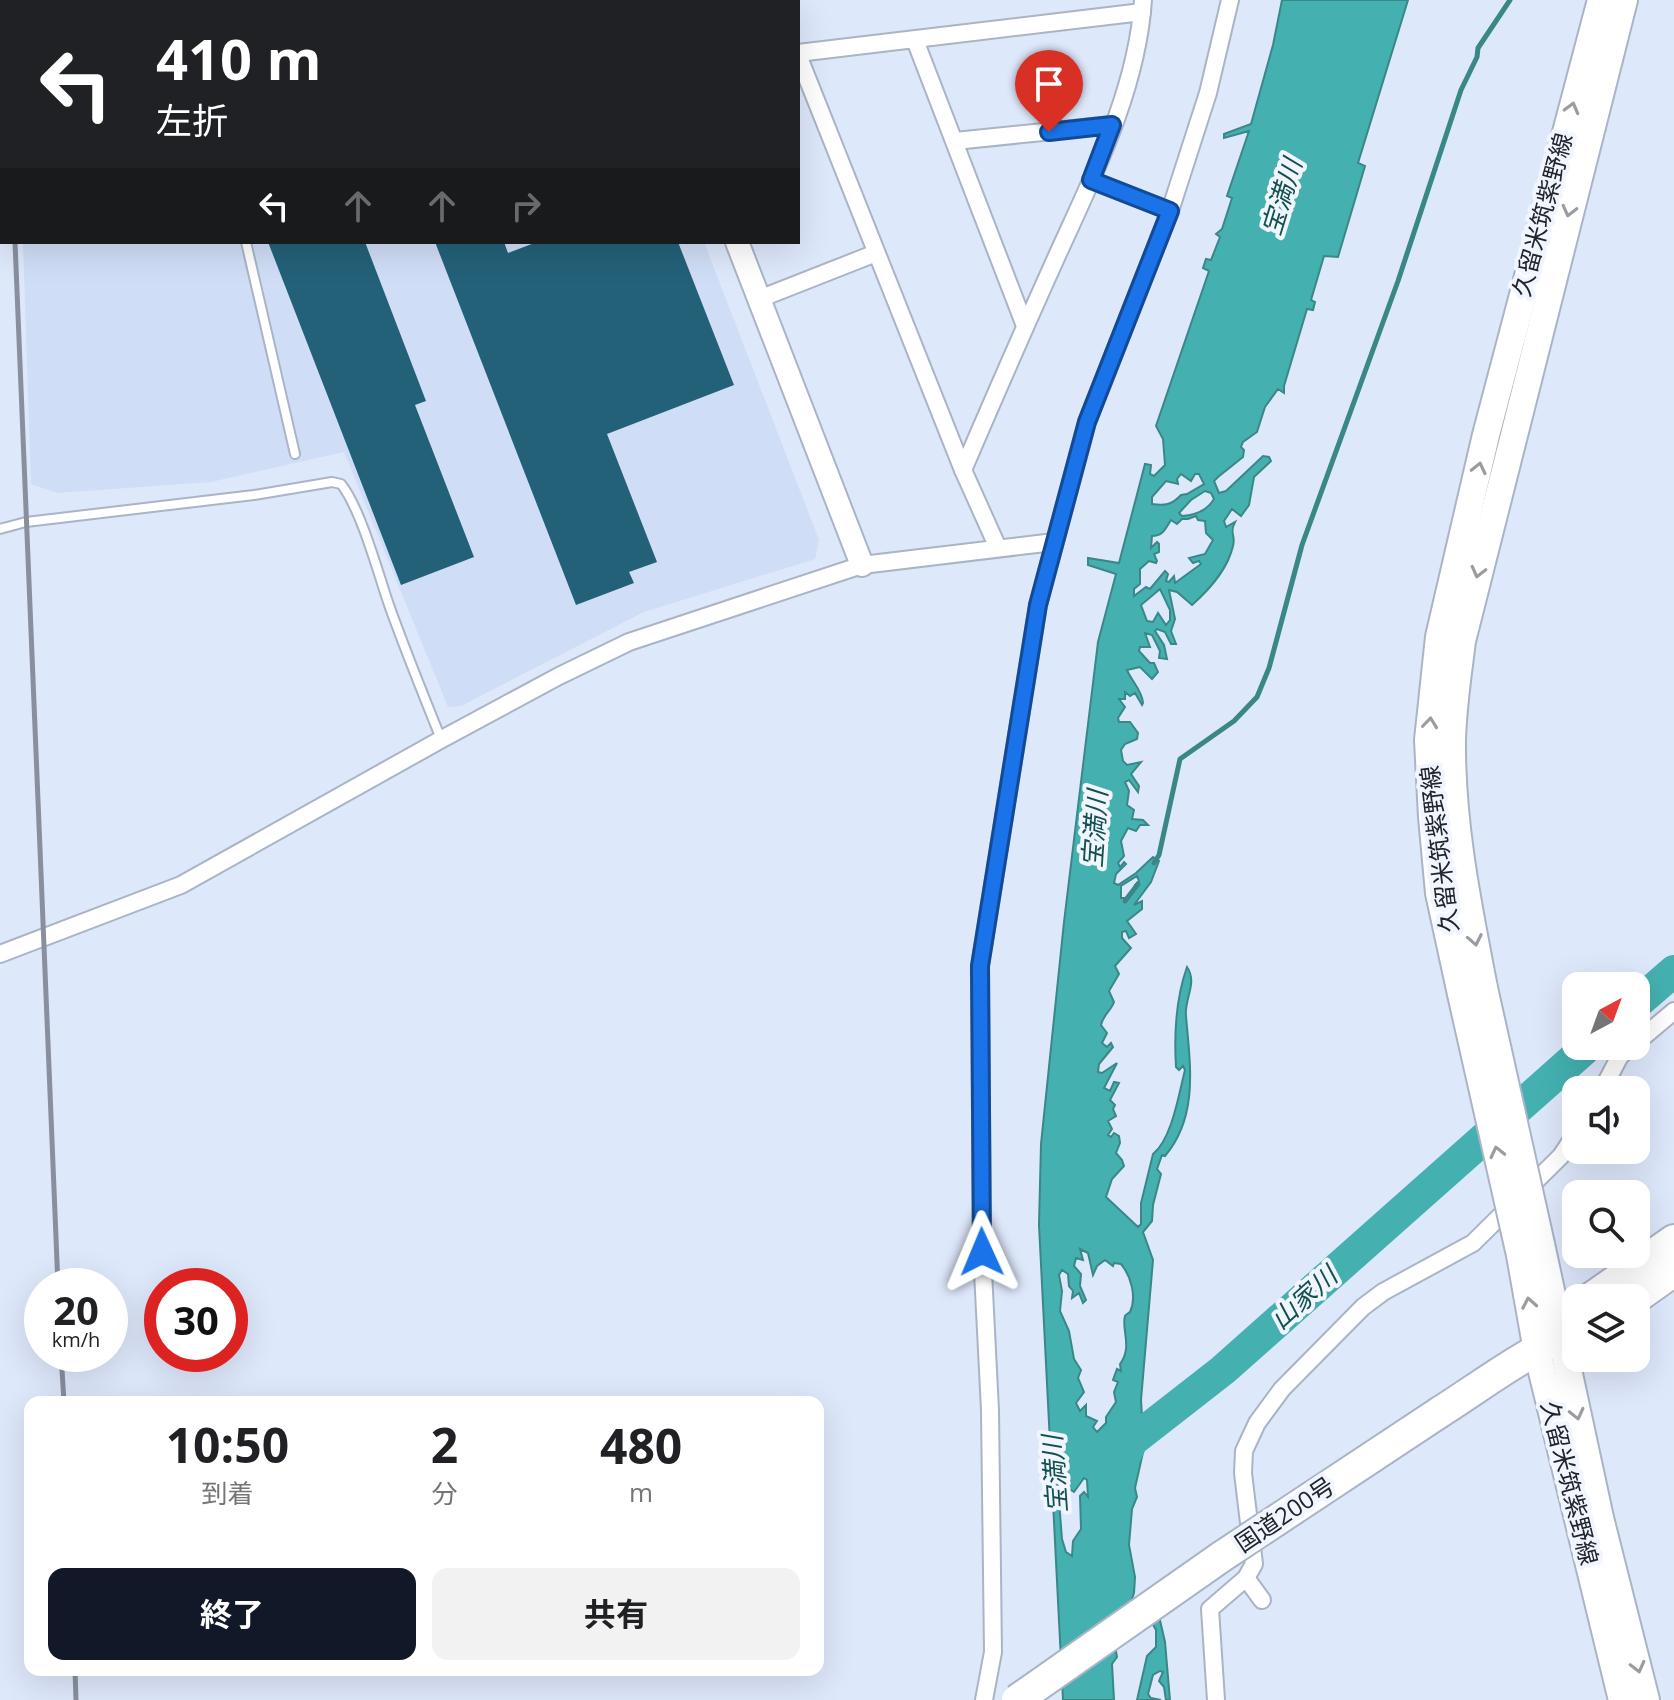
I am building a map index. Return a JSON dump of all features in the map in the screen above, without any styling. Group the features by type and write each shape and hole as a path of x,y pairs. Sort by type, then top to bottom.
{"highway":[{"path":"1611,1284 1674,1240"},
{"path":"1650,1288 1674,1271"},
{"name":"国道200号","path":"1017,1700 1221,1557 1562,1335"}],"main road":[{"name":"久留米筑紫野線","path":"1562,1335 1530,1250 1473,991 1439,893 1428,740 1439,637 1486,435 1601,0"},
{"name":"久留米筑紫野線","path":"1473,991 1455,809 1452,737 1462,641 1624,0"},
{"name":"久留米筑紫野線","path":"1568,1372 1622,1700"},
{"name":"久留米筑紫野線","path":"1571,1372 1646,1700"}],"street":[{"path":"984,1700 993,1652 990,1410 982,1252 980,966 1038,605 1054,542 1087,422 1170,211 1208,93 1230,0"},
{"path":"800,54 1143,6 1137,56 1091,180 963,470"},
{"path":"915,40 1025,326"},
{"path":"800,59 963,470 998,548"},
{"path":"955,141 1112,125"},
{"path":"1091,180 1170,211"},
{"path":"738,244 862,565"},
{"path":"759,299 876,253"},
{"path":"0,954 181,885 442,739 629,642 862,565 1054,542"},
{"path":"1650,1031 1674,1011"},
{"path":"1216,1700 1210,1609 1246,1578 1254,1564 1243,1473 1244,1451 1265,1412 1282,1389 1363,1307 1383,1292 1473,1243 1562,1154"},
{"path":"1246,1578 1262,1600"}],"lane":[{"path":"246,244 295,454"},
{"path":"0,529 26,522 254,495 332,482 341,484 347,490 366,537 401,638 442,739"}],"shaded area":[{"path":"23,244 705,244 819,540 815,559 644,612 461,706 448,707 344,452 211,482 57,493 31,484"}],"water":[{"name":"宝満川","path":"1282,0 1408,0 1358,163 1365,166 1338,257 1324,256 1311,300 1315,302 1313,310 1307,309 1284,393 1278,389 1265,407 1257,432 1243,442 1243,457 1214,481 1219,493 1226,491 1263,456 1271,461 1254,477 1249,505 1241,516 1232,509 1224,521 1226,527 1235,522 1234,542 1217,578 1192,605 1177,592 1169,590 1175,619 1171,631 1176,644 1171,644 1165,632 1155,631 1164,645 1167,659 1159,658 1160,651 1152,635 1145,633 1150,647 1140,647 1139,651 1150,663 1154,663 1158,672 1152,679 1140,667 1127,670 1141,694 1142,705 1135,693 1130,696 1125,692 1125,699 1119,699 1125,707 1118,718 1119,722 1130,722 1138,733 1137,739 1125,744 1121,750 1123,761 1127,765 1141,762 1131,774 1139,786 1138,792 1129,780 1125,782 1129,791 1127,805 1134,810 1132,819 1143,820 1148,825 1140,825 1136,831 1128,828 1121,841 1124,856 1118,863 1120,867 1124,862 1126,864 1116,874 1114,883 1118,885 1136,873 1153,857 1159,861 1151,882 1134,905 1142,901 1142,909 1127,921 1136,934 1129,938 1126,931 1122,932 1122,938 1131,948 1115,966 1119,974 1109,991 1114,1002 1101,1025 1107,1033 1102,1043 1107,1047 1111,1043 1113,1047 1099,1064 1098,1072 1102,1073 1117,1063 1104,1088 1110,1091 1114,1082 1119,1083 1110,1100 1115,1105 1116,1116 1108,1121 1112,1129 1108,1135 1111,1137 1114,1133 1119,1136 1116,1153 1124,1166 1112,1179 1106,1197 1138,1227 1153,1154 1170,1127 1185,1070 1183,1066 1179,1070 1176,1067 1175,1042 1178,1004 1187,967 1191,979 1186,1010 1190,1089 1183,1124 1176,1140 1165,1156 1162,1155 1157,1169 1161,1174 1152,1221 1143,1232 1153,1260 1141,1400 1144,1448 1135,1488 1137,1497 1132,1509 1129,1545 1135,1577 1134,1593 1115,1646 1117,1657 1112,1664 1114,1700 1063,1700 1039,1225 1041,1144 1064,922 1098,642 1116,574 1088,565 1088,558 1119,563 1145,464 1151,465 1150,474 1154,476 1165,465 1163,439 1156,426 1209,271 1203,268 1206,259 1211,260 1220,237 1216,234 1222,229 1232,198 1227,196 1249,131 1224,138 1224,134 1251,124","holes":["1181,474 1191,481 1195,474 1199,474 1204,484 1171,503 1152,504 1152,497 1166,481 1178,484","1205,491 1211,493 1214,499 1204,509 1182,516 1179,513","1196,516 1198,520 1205,521 1206,533 1213,540 1205,554 1189,558 1193,563 1199,561 1201,564 1175,583 1174,576 1169,582 1166,581 1168,574 1165,571 1150,589 1146,587 1134,596 1134,589 1140,584 1140,569 1149,561 1157,561 1154,554 1159,552 1159,544 1157,542 1151,548 1152,536 1162,533 1171,520 1177,524 1182,519","1160,589 1170,610 1170,620 1166,625 1158,613 1153,622 1147,621 1141,605","1137,876 1139,881 1134,892 1121,898 1121,886","1080,1249 1088,1253 1093,1275 1097,1266 1105,1260 1113,1266 1114,1263 1121,1264 1128,1274 1133,1293 1132,1306 1124,1321 1126,1351 1120,1364 1121,1371 1117,1369 1113,1380 1118,1382 1114,1392 1116,1402 1106,1417 1106,1423 1097,1432 1093,1427 1097,1421 1086,1416 1086,1405 1080,1411 1076,1403 1084,1392 1078,1378 1081,1370 1074,1359 1069,1331 1060,1311 1062,1291 1059,1275 1062,1270 1068,1274 1072,1298 1079,1293 1083,1303 1086,1300 1080,1286 1081,1274 1074,1266 1076,1258 1083,1260","1059,1472 1065,1486 1074,1492 1084,1478 1087,1480 1088,1497 1084,1492 1080,1496 1081,1529 1073,1541 1072,1556 1066,1552 1062,1539 1057,1476"]},
{"path":"1159,1616 1165,1642 1170,1700 1166,1700 1164,1687 1159,1681 1163,1672 1160,1671 1153,1675 1148,1694 1161,1700 1137,1700 1147,1656 1156,1647 1156,1630 1151,1621"}],"building":[{"path":"269,244 366,244 426,401 415,405 474,557 401,585"},
{"path":"436,244 505,244 508,253 532,244 679,244 734,385 607,434 657,562 629,572 634,583 576,605"}],"waterway":[{"path":"1154,863 1159,855 1180,759 1234,721 1257,697 1269,668 1302,545 1398,281 1461,90 1477,57 1478,48 1510,0"},
{"path":"1125,901 1138,884"},
{"name":"山家川","path":"1650,992 1674,971"},
{"name":"山家川","path":"1119,1468 1132,1441 1223,1370 1572,1060"}],"railway":[{"path":"15,244 57,1268"},
{"path":"62,1372 64,1396"},
{"path":"75,1676 76,1700"}],"route":[{"path":"982,1252 980,966 1038,605 1087,422 1170,211 1091,180 1112,125 1049,132"}]}
